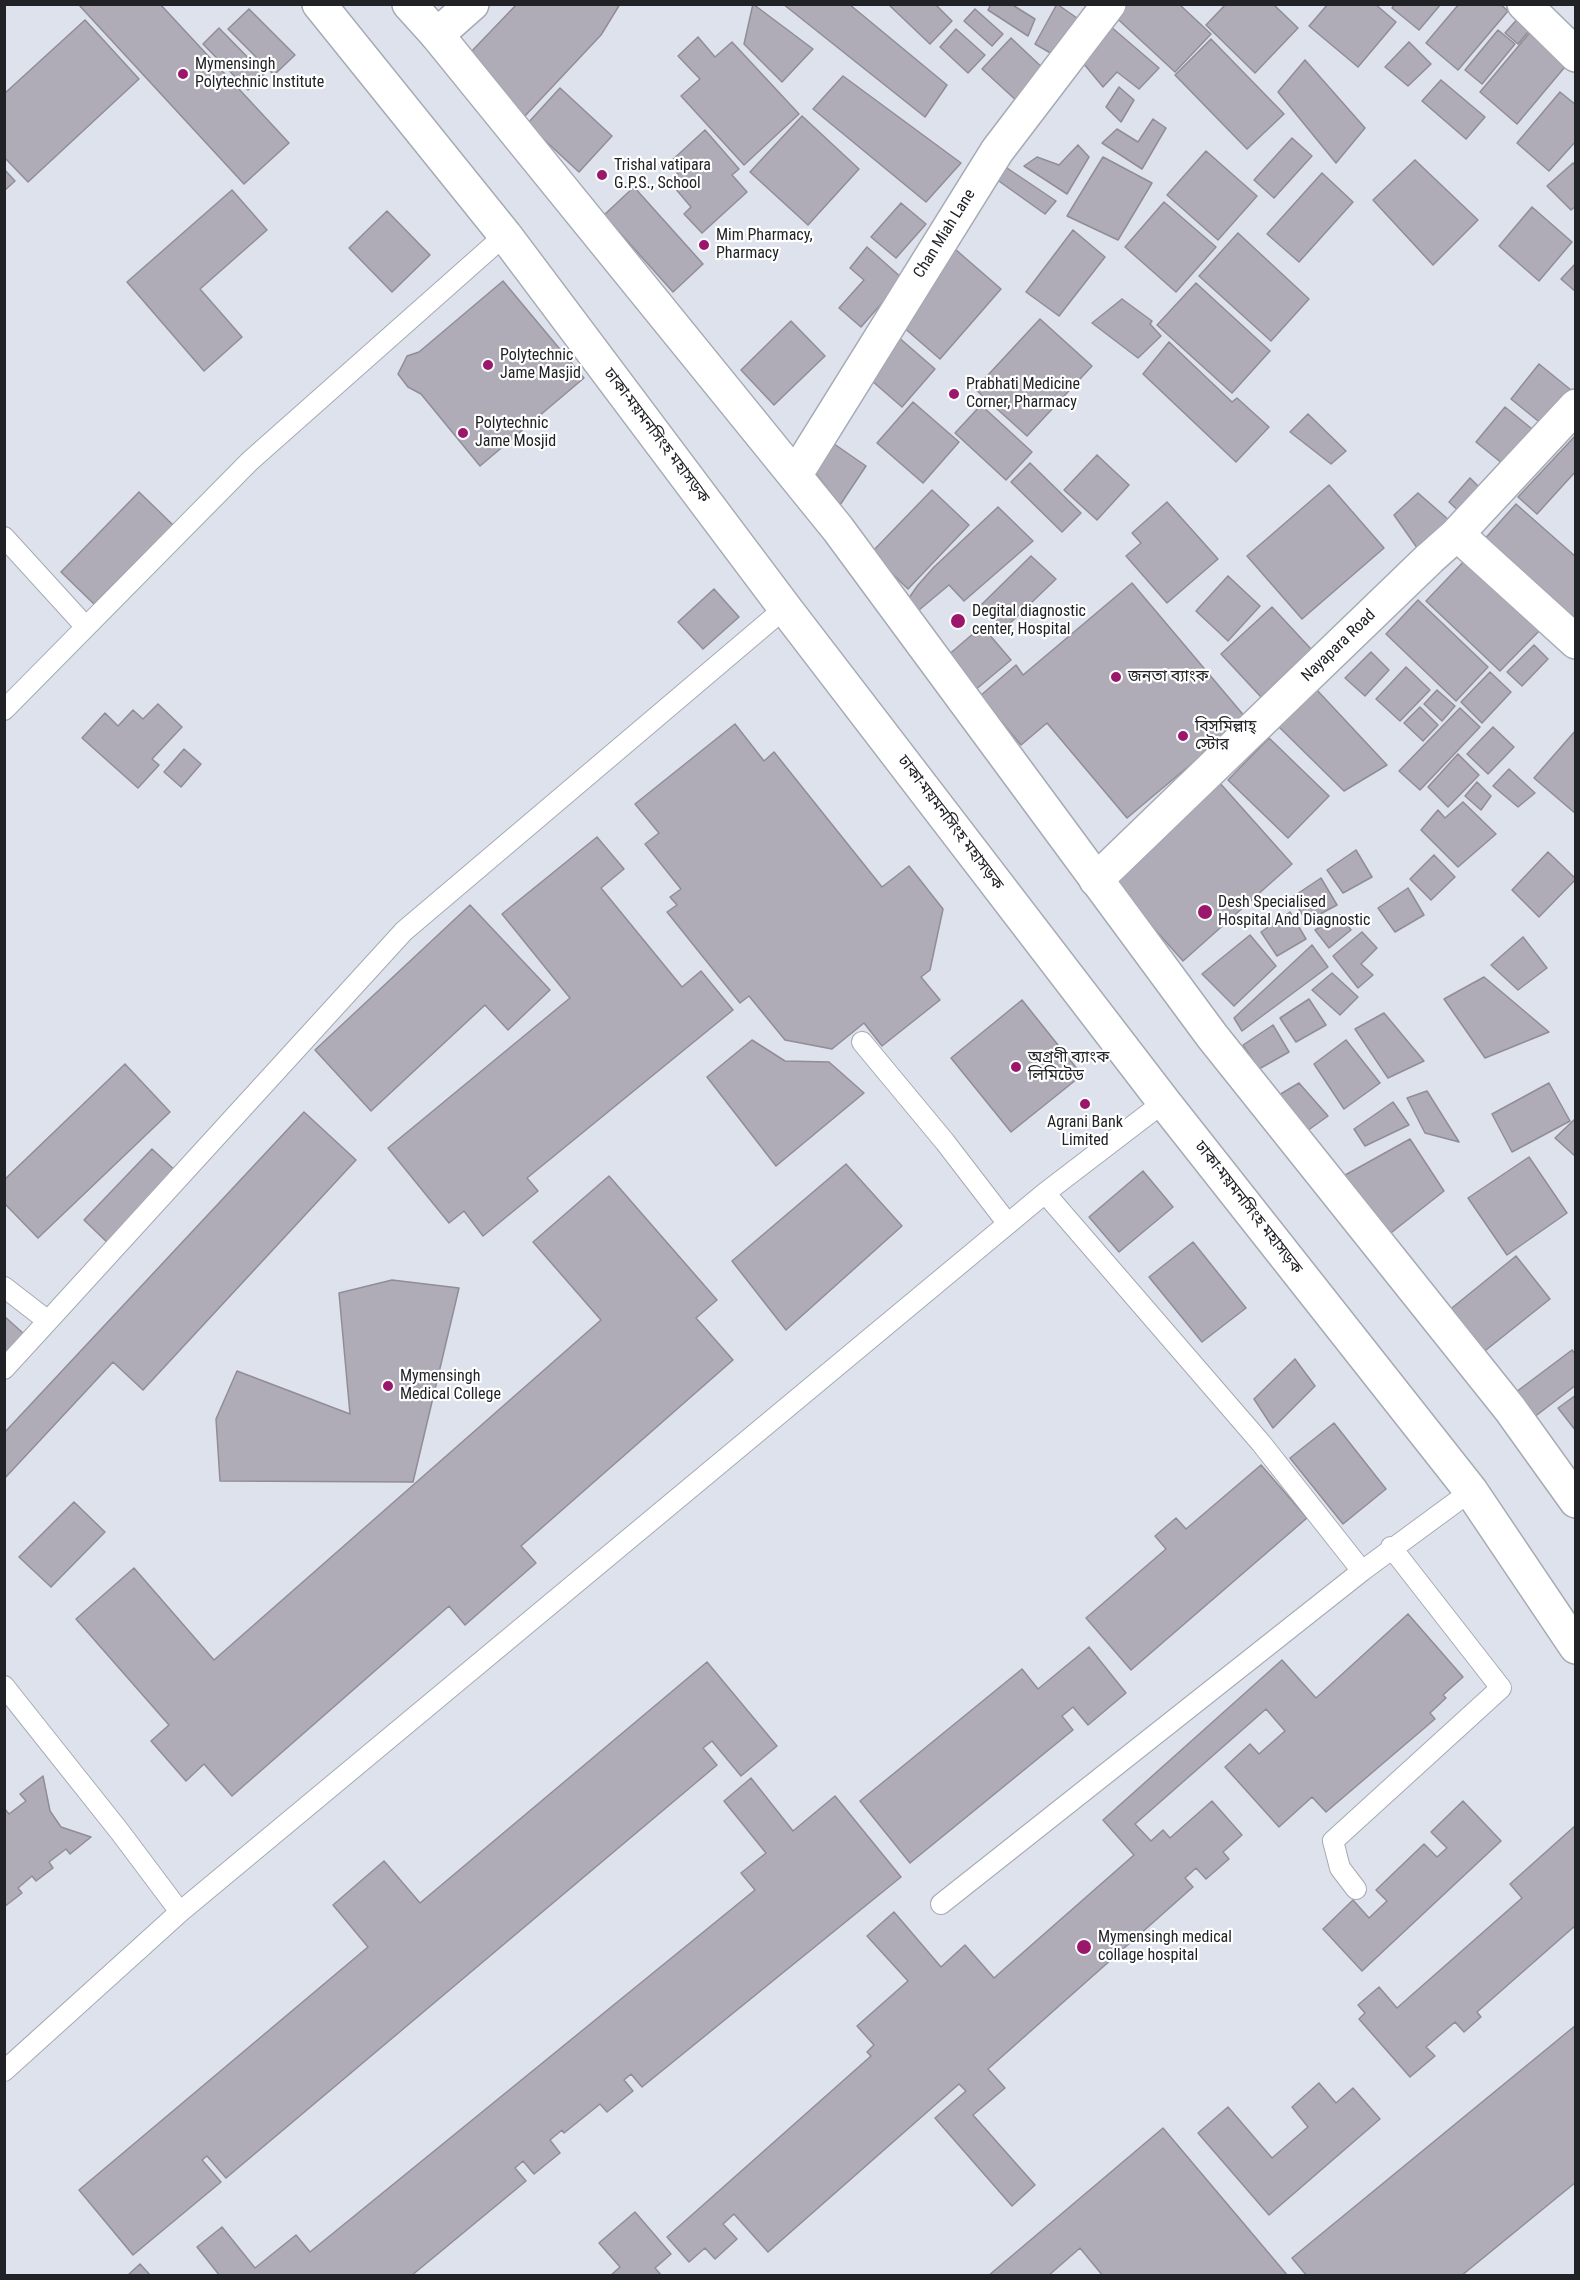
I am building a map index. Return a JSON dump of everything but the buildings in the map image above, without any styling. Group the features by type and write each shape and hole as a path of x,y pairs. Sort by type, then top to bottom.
{"main road":[{"name":"ঢাকা-ময়মনসিংহ মহাসড়ক","path":"319,4 505,235 785,608 1164,1102 1471,1491 1575,1647"},
{"path":"409,4 437,35 796,474 1212,1036 1570,1481"},
{"path":"437,35 472,4"},
{"name":"Chan Miah Lane","path":"796,474 997,151 1109,4"},
{"path":"1524,4 1575,55"},
{"name":"Nayapara Road","path":"1096,880 1457,534 1575,406"},
{"path":"1457,534 1575,642"}],"lane":[{"path":"4,710 250,460 505,235"},
{"path":"4,537 86,627"},
{"path":"4,1369 404,931 785,608"},
{"path":"862,1042 945,1142 1008,1224"},
{"path":"4,2071 180,1912 1045,1193 1164,1102"},
{"path":"1045,1193 1261,1443 1362,1570"},
{"path":"4,1287 48,1321"},
{"path":"941,1904 1391,1547 1471,1491"},
{"path":"1356,1889 1340,1868 1333,1841 1502,1688 1391,1547"},
{"path":"4,1686 120,1832 180,1912"}],"place":[{"name":"Mymensingh Polytechnic Institute","path":"183,74"},
{"name":"Trishal vatipara G.P.S., School","path":"602,175"},
{"name":"Mim Pharmacy, Pharmacy","path":"704,245"},
{"name":"Polytechnic Jame Masjid","path":"488,365"},
{"name":"Prabhati Medicine Corner, Pharmacy","path":"954,394"},
{"name":"Polytechnic Jame Mosjid","path":"463,433"},
{"name":"Degital diagnostic center, Hospital","path":"958,621"},
{"name":"জনতা ব্যাংক","path":"1116,677"},
{"name":"বিসমিল্লাহ্ স্টোর","path":"1183,736"},
{"name":"Desh Specialised Hospital And Diagnostic","path":"1205,912"},
{"name":"অগ্রণী ব্যাংক লিমিটেড","path":"1016,1067"},
{"name":"Agrani Bank Limited","path":"1085,1104"},
{"name":"Mymensingh Medical College","path":"388,1386"},
{"name":"Mymensingh medical collage hospital","path":"1084,1947"}]}
